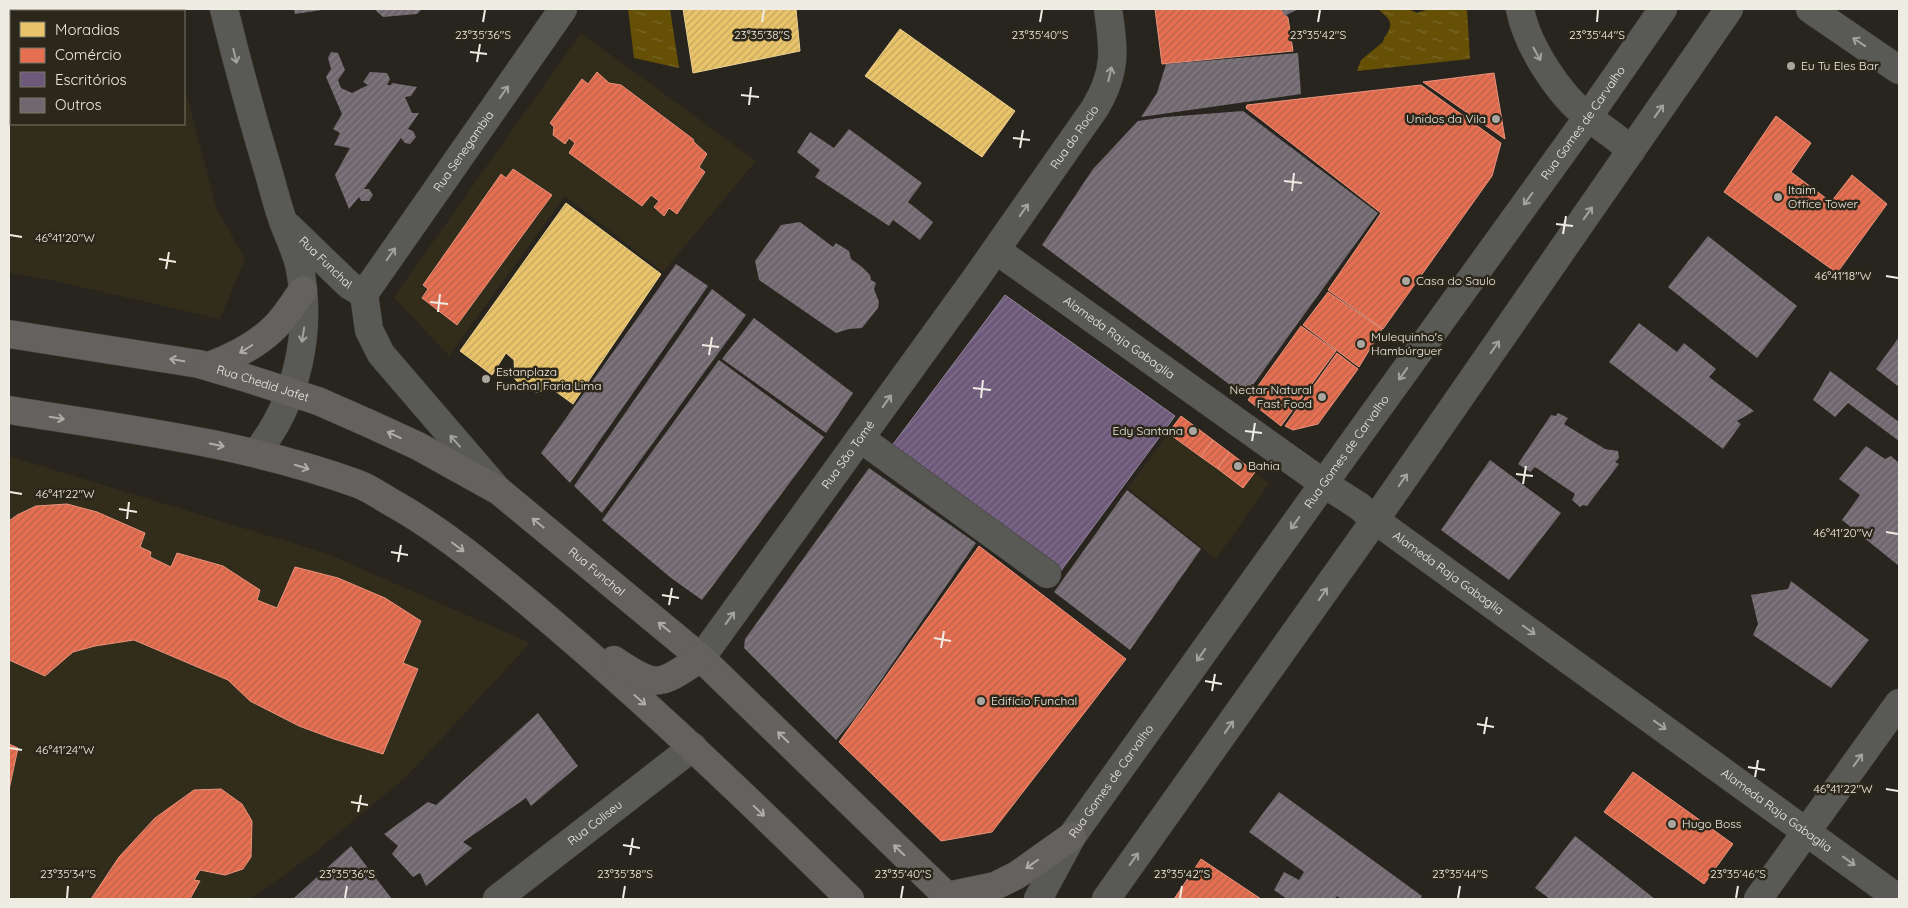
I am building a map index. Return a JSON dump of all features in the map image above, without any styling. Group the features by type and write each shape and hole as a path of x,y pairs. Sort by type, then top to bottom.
{"main road":[{"path":"209,366 238,354 259,341 276,326 303,290"},
{"name":"Rua Chedid Jafet","path":"9,334 209,366 291,392 318,401 418,446 499,491"},
{"path":"9,410 204,442 256,453 360,485 419,517 482,565 551,622 693,747 850,899"},
{"name":"Rua Funchal","path":"499,491 701,658 948,898"},
{"path":"551,622 602,652 636,675 655,682 660,682 701,658"},
{"path":"948,898 995,886 1017,875 1072,836"}],"street":[{"name":"Rua Funchal","path":"224,9 240,76 282,220 298,262 303,290 304,323 298,365 291,392 278,423 256,453"},
{"name":"Rua Senegambia","path":"364,294 563,9"},
{"name":"Rua do Rocio","path":"996,250 1104,93 1111,74 1113,56 1108,9"},
{"path":"1520,9 1523,22 1537,54 1567,98 1588,117 1618,138 1631,151"},
{"name":"Rua Gomes de Carvalho","path":"1038,899 1072,836 1323,483 1588,117 1663,9"},
{"path":"1106,899 1375,520 1729,9"},
{"path":"1810,9 1899,70"},
{"name":"Rua Funchal","path":"282,220 348,285 364,294 369,330 381,354 499,491"},
{"name":"Rua São Tomé","path":"701,658 996,250"},
{"name":"Alameda Raja Gabaglia","path":"996,250 1323,483 1359,506 1375,520 1899,899"},
{"path":"860,438 1047,574"},
{"path":"1758,899 1899,703"},
{"name":"Rua Coliseu","path":"497,899 693,747"}],"shaded area":[{"path":"9,9 173,9 10,10 10,125 185,125 185,89 216,207 245,259 220,319 46,279 9,273"},
{"path":"581,33 756,161 663,272 565,196 449,356 394,297","holes":["597,72 609,83 621,85 693,138 694,142 707,154 699,167 705,172 678,213 669,208 664,215 654,207 659,201 651,195 642,206 569,153 575,143 569,138 564,144 553,135 554,127 550,123 582,80 588,84","513,169 551,195 457,325 422,298 427,289 423,285 501,174 506,178"]},
{"path":"1181,416 1269,484 1216,559 1128,488"},
{"path":"9,456 328,554 530,643 406,777 313,854 251,899 190,899 200,881 194,880 200,870 225,875 243,869 251,857 252,821 242,804 220,789 194,790 155,818 119,857 91,899 9,899 9,790 18,749 9,744 9,660 45,676 73,652 95,646 134,640 228,680 250,701 299,726 383,754 418,670 403,663 421,621 385,598 338,578 295,568 277,608 257,600 260,590 223,566 178,553 171,567 150,557 151,552 140,547 145,533 97,512 67,504 36,506 9,521"}],"water":[{"path":"628,9 670,9 679,68 634,58"},
{"path":"1378,9 1408,9 1417,13 1429,9 1467,10 1470,59 1357,71 1361,60 1383,42 1388,32 1390,23 1388,18"}],"building: Moradias":[{"path":"683,9 796,9 800,51 693,73"},
{"path":"900,29 1015,111 982,157 865,76"},
{"path":"566,203 661,274 573,404 551,388 537,392 525,390 515,379 514,360 506,353 492,375 460,351"}],"building: Comércio":[{"path":"9,9 65,9 10,10 9,124"},
{"path":"1155,9 1281,9 1288,18 1293,51 1162,64"},
{"path":"597,72 609,83 621,85 693,139 707,154 699,167 705,172 677,214 669,208 664,216 654,207 659,201 651,195 642,206 569,153 575,143 569,138 565,144 553,135 554,127 550,123 582,79 588,84"},
{"path":"1494,73 1505,139 1423,82"},
{"path":"1421,85 1501,143 1492,176 1383,329 1328,290 1381,213 1246,108 1247,105"},
{"name":"Itaim Office Tower","path":"1776,116 1811,143 1791,172 1831,202 1852,175 1887,204 1837,273 1724,192"},
{"path":"513,169 552,195 457,325 422,298 428,289 423,285 501,174 506,178"},
{"path":"1328,292 1382,329 1359,367 1303,325"},
{"path":"1301,326 1336,351 1281,426 1248,400"},
{"name":"Nectar Natural Fast Food","path":"1337,353 1358,369 1318,424 1293,430 1285,426"},
{"path":"1181,416 1213,440 1201,457 1168,433"},
{"path":"1213,440 1229,452 1218,469 1201,457"},
{"path":"1229,452 1255,472 1243,488 1218,469"},
{"path":"67,504 97,512 145,533 140,547 151,552 150,557 171,567 177,553 223,566 260,590 257,600 277,608 295,567 338,578 385,598 421,621 403,663 418,669 383,754 299,726 250,701 228,680 134,640 95,646 73,652 45,676 9,660 9,521 36,506"},
{"name":"Edifício Funchal","path":"979,546 1126,659 992,832 941,841 839,742"},
{"path":"9,744 18,748 9,790"},
{"path":"1633,772 1733,844 1704,884 1604,812"},
{"path":"221,789 242,804 252,821 251,857 243,869 225,875 200,870 194,880 200,881 190,899 91,899 119,857 155,818 194,790"},
{"path":"1201,859 1261,899 1174,899"}],"building: Escritórios":[{"path":"1005,295 1175,416 1049,587 879,463"}],"building: Outros":[{"path":"294,9 322,9 322,10 295,14"},
{"path":"374,9 422,9 417,14 383,17"},
{"path":"1281,9 1298,9 1285,16"},
{"path":"331,52 338,53 345,70 338,80 341,88 352,93 368,85 363,82 370,72 387,73 390,79 387,85 392,83 417,87 411,96 405,97 412,113 419,113 408,129 413,131 416,137 410,144 405,143 401,138 364,189 369,189 373,195 369,201 361,201 359,197 349,209 335,175 350,148 334,145 340,133 333,129 342,114 326,77 331,69 328,58"},
{"path":"1298,53 1301,94 1141,117 1157,93 1166,64"},
{"path":"1243,111 1378,213 1245,396 1042,245 1093,169 1138,121"},
{"path":"849,129 922,183 908,202 933,222 920,240 893,220 889,226 815,177 820,170 797,152 810,132 834,148"},
{"path":"800,222 833,247 836,243 849,251 851,259 862,267 870,275 871,280 876,283 874,289 879,302 878,308 862,328 836,333 759,280 755,261 781,225"},
{"path":"1708,236 1797,306 1757,358 1668,287"},
{"path":"676,264 708,286 570,483 541,453"},
{"path":"712,289 746,315 602,513 574,486"},
{"path":"754,318 853,393 826,433 722,359"},
{"path":"1639,323 1677,352 1684,343 1716,369 1709,377 1754,411 1737,421 1741,424 1723,449 1609,362"},
{"path":"1899,337 1899,387 1876,369"},
{"path":"719,360 824,437 702,600 671,578 602,520"},
{"path":"1830,371 1899,422 1899,441 1848,403 1835,417 1813,400"},
{"path":"1558,413 1568,418 1564,424 1605,449 1618,451 1619,458 1615,462 1619,464 1587,506 1583,505 1580,507 1572,500 1575,494 1535,467 1530,472 1518,464 1551,415 1556,416"},
{"path":"1866,446 1885,459 1891,456 1899,463 1899,566 1842,520 1860,495 1839,479"},
{"path":"1490,460 1561,513 1509,580 1441,530"},
{"path":"869,468 976,543 854,719 836,740 744,648 745,639"},
{"path":"1127,490 1201,549 1130,650 1054,592"},
{"path":"1791,581 1869,640 1831,688 1753,635 1758,624 1751,595 1788,589"},
{"path":"538,713 578,766 531,806 526,798 463,842 472,848 426,886 420,873 413,877 392,854 398,846 384,834 428,802 436,805"},
{"path":"1279,792 1422,896 1420,899 1341,899 1337,896 1335,899 1287,899 1274,890 1284,872 1299,880 1304,872 1249,832"},
{"path":"1575,836 1655,899 1550,899 1535,888"},
{"path":"351,846 392,899 293,899"}],"place":[{"name":"Eu Tu Eles Bar","path":"1791,66"},
{"name":"Unidos da Vila","path":"1496,119"},
{"name":"Itaim Office Tower","path":"1778,197"},
{"name":"Casa do Saulo","path":"1406,281"},
{"name":"Mulequinho's Hambúrguer","path":"1361,344"},
{"name":"Estanplaza Funchal Faria Lima","path":"486,379"},
{"name":"Nectar Natural Fast Food","path":"1322,397"},
{"name":"Edy Santana","path":"1193,431"},
{"name":"Bahia","path":"1238,466"},
{"name":"Edifício Funchal","path":"981,701"},
{"name":"Hugo Boss","path":"1672,824"}]}
